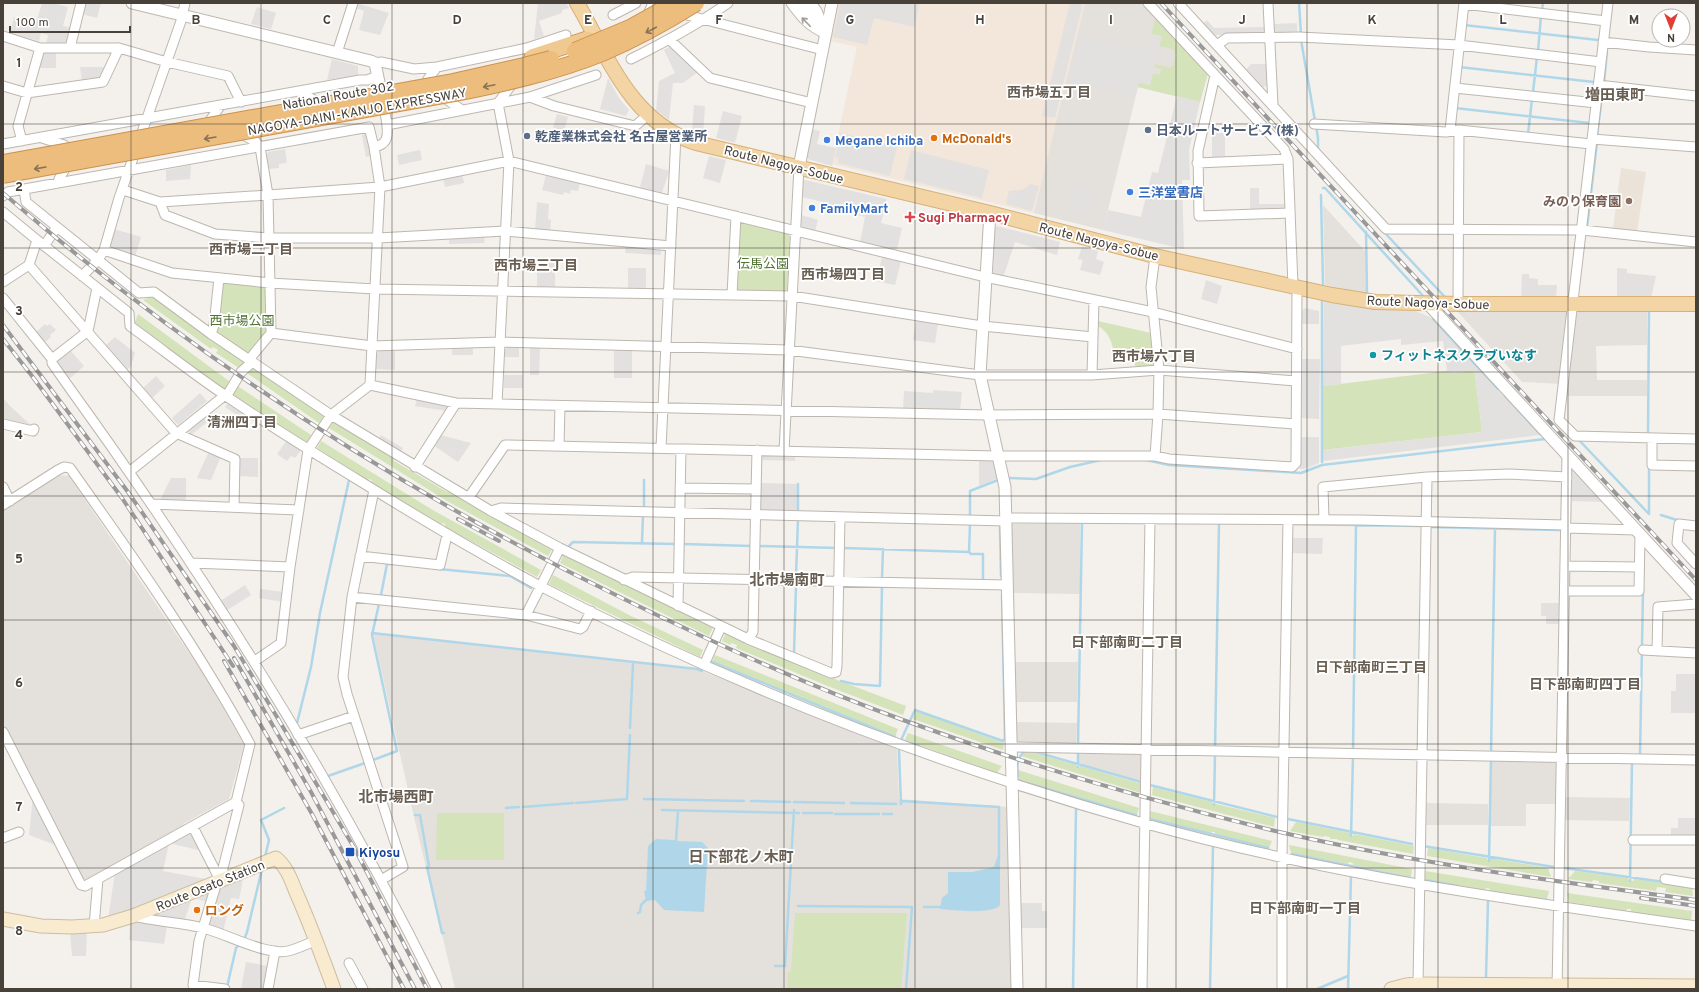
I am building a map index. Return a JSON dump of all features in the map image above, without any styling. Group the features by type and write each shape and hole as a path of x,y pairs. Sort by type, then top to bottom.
{"highway":[{"name":"NAGOYA-DAINI-KANJO EXPRESSWAY","path":"3,163 453,82 517,68 560,56 595,43 630,28 675,3"},
{"name":"NAGOYA-DAINI-KANJO EXPRESSWAY","path":"3,175 455,93 529,77 602,53 662,24 696,3"},
{"name":"National Route 302","path":"4,148 64,145 82,142 146,124 212,119 314,100 379,82 424,80 506,58 532,57 596,36 656,6"}],"main road":[{"name":"Route Nagoya-Sobue","path":"577,3 613,68 633,98 648,115 676,136 696,142 990,213 1155,256 1295,287 1375,302 1428,304 1696,304"},
{"name":"Route Osato Station","path":"3,918 41,926 72,927 103,925 133,916 276,858 285,866 317,940 334,989"},
{"path":"1391,989 1406,984 1471,987 1696,986"}],"street":[{"path":"70,48 81,3"},
{"path":"132,3 375,63 381,62 414,69 506,58 527,48 566,35"},
{"path":"82,276 98,260 104,250 167,62 185,3"},
{"path":"337,53 354,3"},
{"path":"613,14 636,3"},
{"path":"631,59 670,40 706,19 728,3"},
{"path":"790,3 804,22 826,34"},
{"path":"803,3 826,34"},
{"path":"812,3 817,11 826,34"},
{"path":"784,451 799,167 832,3"},
{"path":"469,498 505,444 997,456 1155,456 1169,459 1292,467 1296,463 1297,348 1288,160 1284,149 1148,3"},
{"path":"1178,3 1314,149 1317,156 1386,229 1582,230 1696,242"},
{"path":"1268,3 1272,105"},
{"path":"1608,3 1559,420 1575,436 1696,439"},
{"path":"1458,304 1455,88 1464,4 1606,21"},
{"path":"656,6 706,19 712,22 823,50"},
{"path":"3,36 40,48 119,48 167,62 228,76 241,102"},
{"path":"1217,45 1226,38 1298,37 1459,45 1601,62"},
{"path":"670,40 710,78 812,103"},
{"path":"1603,42 1649,48 1696,50"},
{"path":"22,141 18,126 40,48"},
{"path":"3,86 27,93 103,82 119,48"},
{"path":"497,404 509,161 498,104 532,57"},
{"path":"374,147 386,141 388,135 375,63"},
{"path":"437,67 424,80 462,110"},
{"path":"387,125 530,97 596,75"},
{"path":"1215,75 1198,151 1199,216 1290,213"},
{"path":"4,148 22,141 146,124 221,105 360,80 379,82"},
{"path":"1598,85 1696,96"},
{"path":"1455,88 1596,103"},
{"path":"299,91 314,100"},
{"path":"530,97 554,106 635,126 648,115"},
{"path":"129,472 225,396 241,372 250,365 252,356 271,333 268,195 260,147 256,142 212,119 221,105"},
{"path":"1314,124 1446,132 1455,130 1592,142 1696,147"},
{"path":"3,196 8,192 369,127 374,147 380,187 370,385"},
{"path":"661,448 676,136"},
{"path":"41,138 64,145"},
{"path":"58,183 82,142"},
{"path":"1197,163 1288,160"},
{"path":"123,190 160,202 380,187 509,161 985,277 1153,312 1297,348"},
{"path":"24,189 26,202 139,292 154,292 211,334 330,415 415,467 491,511 624,580 721,627 831,673 836,672 837,666 840,517"},
{"path":"160,202 165,215 215,234 269,238 378,238 506,231 671,246"},
{"path":"3,212 129,313 130,326 225,396 308,450 447,535 541,586 704,665 862,730 954,764 1013,784 1145,824 1282,857 1419,884 1559,907 1696,926"},
{"path":"990,213 980,376 1005,487 1017,989"},
{"path":"732,295 736,216"},
{"path":"3,282 30,265 40,243 57,227"},
{"path":"104,250 172,273 270,283 375,290 792,296 982,326 1093,337"},
{"path":"1155,256 1151,287 1159,370 1155,456"},
{"path":"30,265 176,434 235,459 234,507"},
{"path":"211,334 214,325 219,278"},
{"path":"52,359 88,331 97,288"},
{"path":"3,298 52,359 52,363 192,563 255,661 381,880 437,989"},
{"path":"1092,375 1094,300"},
{"path":"1428,304 1696,595"},
{"path":"271,333 372,346 500,342 789,350 980,376 1092,375 1159,370 1296,382"},
{"path":"255,661 281,643 290,567 300,510 308,450 330,415 370,385 456,403 988,415 1158,414 1296,424"},
{"path":"415,467 456,403"},
{"path":"559,446 560,406"},
{"path":"3,424 33,431 34,429"},
{"path":"1652,443 1652,465 1696,466"},
{"path":"678,606 681,449"},
{"path":"748,639 753,632 757,450"},
{"path":"1557,987 1567,455"},
{"path":"3,487 7,503 58,470 70,468 145,574 230,707 250,744 236,802 239,805 218,881 199,941 193,985 225,989"},
{"path":"1324,520 1323,487 1427,476 1509,474 1567,477"},
{"path":"1418,984 1427,476"},
{"path":"680,488 756,489"},
{"path":"374,490 352,597 343,677 354,716 403,867 381,880"},
{"path":"152,504 300,510"},
{"path":"491,511 501,508 840,517 1324,520 1566,526 1638,532"},
{"path":"1142,989 1150,519"},
{"path":"1282,989 1282,857 1288,520"},
{"path":"1696,526 1679,524 1677,543 1696,564"},
{"path":"1565,591 1639,592 1638,532"},
{"path":"360,556 440,565 447,535"},
{"path":"526,615 560,548"},
{"path":"192,563 290,567"},
{"path":"1566,566 1639,567"},
{"path":"624,580 633,577 1008,585"},
{"path":"352,597 526,615 580,629 583,627 591,611"},
{"path":"1657,651 1658,607 1696,604"},
{"path":"704,665 721,627"},
{"path":"1643,650 1696,653"},
{"path":"298,735 354,716"},
{"path":"3,732 81,885 85,886 236,802"},
{"path":"1011,748 1696,760"},
{"path":"193,827 218,881"},
{"path":"3,838 19,832"},
{"path":"1633,840 1696,840"},
{"path":"94,926 98,879"},
{"path":"1665,879 1696,884"},
{"path":"133,916 203,928 275,951 287,951 317,940"},
{"path":"268,989 275,951"},
{"path":"349,962 363,989"}],"shaded area":[{"path":"42,3 53,3 68,7 63,26 72,28 66,44 46,44 48,35 41,33 39,41 10,33 14,17 36,23"},
{"path":"84,3 101,3 97,18 81,14"},
{"path":"356,3 389,13 380,35 359,30 364,11 355,8"},
{"path":"538,3 566,3 569,8 562,10 562,13 539,21 544,36 534,39"},
{"path":"838,3 1085,3 1034,213 832,164 857,47 830,41"},
{"path":"840,3 920,3 914,27 874,18 867,45 833,37"},
{"path":"1070,3 1083,3 1055,118 1042,116"},
{"path":"1085,3 1143,3 1208,73 1200,102 1138,87 1103,230 1034,213"},
{"path":"257,7 276,13 271,29 251,24"},
{"path":"1207,20 1214,28 1265,27 1265,30 1262,34 1214,35 1210,34 1202,25"},
{"path":"1297,23 1297,32 1276,33 1274,30 1274,24"},
{"path":"1151,34 1162,36 1150,85 1138,82 1134,98 1069,83 1081,35 1147,51"},
{"path":"669,47 672,48 698,72 683,83 673,83 669,120 656,110 659,81 675,73 664,50"},
{"path":"45,52 56,52 56,68 39,68"},
{"path":"332,59 358,66 358,75 327,80"},
{"path":"1251,64 1266,64 1267,86 1261,88 1245,71"},
{"path":"80,67 106,67 100,80 82,82"},
{"path":"608,78 619,98 629,110 626,116 600,109"},
{"path":"1177,96 1200,102 1189,150 1190,180 1182,180 1183,249 1103,230 1108,210 1141,217 1152,172 1158,173"},
{"path":"694,105 705,106 703,134 692,131"},
{"path":"723,111 742,116 735,143 716,138"},
{"path":"557,114 568,117 561,142 550,139"},
{"path":"812,129 820,131 817,144 836,148 832,166 808,159 806,157"},
{"path":"841,133 897,147 890,176 838,163 839,158 835,157"},
{"path":"1212,133 1225,133 1225,159 1212,159"},
{"path":"365,134 368,136 371,156 366,157 362,135"},
{"path":"285,149 287,163 279,164 279,168 268,169 266,156 268,152"},
{"path":"420,150 422,160 399,165 397,155"},
{"path":"911,150 989,170 982,198 904,179"},
{"path":"709,156 726,160 720,183 703,178"},
{"path":"646,164 669,171 662,193 640,187"},
{"path":"191,165 190,179 166,181 166,170"},
{"name":"みのり保育園","path":"1621,168 1646,172 1637,232 1613,228"},
{"path":"462,174 464,183 445,187 443,179"},
{"path":"546,175 580,183 578,191 571,190 570,194 564,192 563,195 542,190"},
{"path":"805,180 887,199 881,223 902,228 897,250 860,242 865,217 822,207 823,202 802,197 802,181"},
{"path":"1077,183 1097,188 1091,214 1070,209"},
{"path":"1031,184 1039,186 1032,211 1006,204 1009,191 1022,190"},
{"path":"1250,188 1259,188 1259,204 1286,204 1286,208 1284,211 1250,211"},
{"path":"537,202 549,204 548,219 551,220 550,232 535,231"},
{"path":"1323,205 1365,251 1366,294 1325,285"},
{"path":"801,215 818,220 815,231 800,225"},
{"path":"997,226 1060,242 1057,255 1015,242 1003,278 995,276 993,274 994,229"},
{"path":"114,229 141,237 135,257 112,248 109,245"},
{"path":"484,236 485,243 449,244 449,238"},
{"path":"626,246 661,249 661,255 625,253"},
{"path":"1082,247 1098,251 1096,259 1104,262 1100,275 1080,270 1083,260 1078,259"},
{"path":"882,257 901,261 895,285 876,281"},
{"path":"537,262 555,263 555,288 537,287"},
{"path":"628,268 646,268 646,289 628,289"},
{"path":"1617,268 1627,269 1627,273 1656,276 1651,298 1617,297"},
{"path":"1522,274 1529,274 1529,278 1538,279 1538,285 1557,285 1556,298 1521,298"},
{"path":"1206,280 1222,286 1217,304 1201,299"},
{"path":"1324,299 1386,309 1415,311 1430,317 1540,435 1323,461 1323,450 1482,432 1475,374 1472,370 1453,373 1447,371 1443,341 1401,345 1401,339 1341,346 1341,384 1323,386"},
{"path":"1305,308 1319,311 1319,324 1302,324 1302,311"},
{"path":"1456,310 1569,310 1561,384 1522,382"},
{"path":"1647,310 1647,345 1596,346 1597,380 1647,380 1647,396 1566,396 1575,311"},
{"path":"916,320 938,323 935,343 913,340"},
{"path":"45,324 47,326 50,324 56,330 44,343 35,333"},
{"path":"115,337 135,353 131,366 126,371 105,346"},
{"path":"507,347 519,347 519,357 505,357 505,350"},
{"path":"452,348 473,348 473,355 452,355"},
{"path":"530,348 540,348 539,375 530,375"},
{"path":"70,350 84,366 69,379 58,362 58,358"},
{"path":"614,350 632,350 632,378 614,378"},
{"path":"379,351 395,351 395,370 376,369 376,355"},
{"path":"1302,359 1320,359 1319,419 1301,418"},
{"path":"504,375 523,375 523,388 504,388"},
{"path":"156,376 165,386 151,399 142,389"},
{"path":"933,390 962,392 960,412 903,410 904,391 933,393"},
{"path":"200,393 207,401 178,425 172,418"},
{"path":"3,398 9,405 33,427 3,422"},
{"path":"417,399 448,405 447,411 415,406"},
{"path":"229,401 251,416 247,422 225,407"},
{"path":"204,417 207,422 191,435 187,430"},
{"path":"381,435 403,448 399,454 377,441"},
{"path":"440,435 471,443 458,462 433,445"},
{"path":"1301,437 1319,437 1319,463 1304,469 1300,469"},
{"path":"287,440 301,450 295,458 291,456 287,461 277,454"},
{"path":"209,451 221,456 211,480 197,478"},
{"path":"762,454 795,454 795,461 759,460"},
{"path":"239,458 258,458 258,477 239,476"},
{"path":"979,459 992,460 995,462 998,478 979,486"},
{"path":"1572,471 1575,471 1604,502 1572,501"},
{"path":"59,475 69,476 204,675 244,745 229,799 183,824 185,827 87,880 82,881 3,726 3,510"},
{"path":"171,478 186,478 186,501 160,500"},
{"path":"759,483 797,484 797,512 762,512 758,509"},
{"path":"1011,524 1080,524 1080,594 1012,593"},
{"path":"1292,538 1323,538 1322,554 1291,553"},
{"path":"245,585 251,595 226,611 220,601"},
{"path":"260,589 284,592 283,602 259,598"},
{"path":"1541,603 1559,603 1559,624 1546,624 1546,616 1541,616"},
{"path":"373,633 697,669 897,749 899,799 1008,807 1013,989 455,989 414,817"},
{"path":"1014,662 1078,662 1077,702 1015,702"},
{"path":"1676,674 1696,674 1696,713 1671,713 1671,691 1676,691"},
{"path":"1015,722 1077,723 1076,747 1018,745 1016,741"},
{"path":"1079,752 1143,753 1142,782 1078,764"},
{"path":"1491,760 1556,761 1556,804 1526,804 1526,826 1491,826"},
{"path":"33,796 58,846 29,835"},
{"path":"1565,797 1630,798 1629,821 1564,820"},
{"path":"1424,803 1488,804 1488,825 1423,825"},
{"path":"1678,818 1696,818 1696,838 1671,838 1671,828 1678,828"},
{"path":"189,832 193,833 202,851 169,843 163,871 211,880 108,919 115,872"},
{"path":"244,875 239,899 231,898 223,932 205,926 217,886"},
{"path":"213,888 209,902 192,898 184,922 143,916"},
{"path":"1021,903 1042,903 1042,911 1047,911 1047,928 1021,928"},
{"path":"130,921 167,925 164,944 129,940"},
{"path":"87,930 86,956 72,956 70,931"},
{"path":"246,962 268,966 263,989 241,989"}],"green space":[{"path":"1156,17 1208,73 1200,102 1138,87 1139,83 1150,85 1153,73 1160,75 1161,69 1154,67 1155,64 1170,68 1173,65 1176,54 1173,49 1159,46 1161,36 1151,34"},
{"name":"伝馬公園","path":"743,223 788,234 790,237 787,289 785,292 739,291 737,288 740,225"},
{"name":"西市場公園","path":"224,282 263,286 266,289 267,333 249,353 245,353 218,334 216,330 221,284"},
{"path":"153,296 245,362 239,368 216,353 218,350 213,347 211,349 143,300"},
{"path":"138,314 229,381 225,391 134,325"},
{"path":"1098,321 1151,333 1155,362 1152,365 1136,367 1131,356 1114,356 1110,338 1102,328 1098,326"},
{"path":"251,367 324,416 319,423 244,371"},
{"path":"1472,370 1475,374 1482,432 1323,450 1323,386 1447,371 1453,373"},
{"path":"236,385 311,435 306,444 230,394"},
{"path":"333,422 337,422 394,458 394,461 447,492 451,491 553,548 548,556 447,501 329,428"},
{"path":"321,441 431,509 541,570 537,577 445,527 445,524 441,524 371,483 372,480 369,479 367,481 317,448"},
{"path":"564,554 714,625 709,636 560,563"},
{"path":"553,575 629,615 703,650 700,657 549,584"},
{"path":"726,632 840,681 906,706 903,715 736,648 737,645 731,643 730,645 722,641"},
{"path":"715,655 898,729 895,737 712,662"},
{"path":"916,711 1004,743 1003,750 913,719"},
{"path":"908,733 1002,766 997,773 905,740"},
{"path":"1026,751 1077,765 1079,768 1080,766 1142,784 1141,793 1021,756"},
{"path":"1018,770 1139,808 1137,814 1019,780"},
{"path":"1153,787 1212,802 1214,805 1216,804 1275,818 1274,827 1152,795"},
{"path":"1150,811 1272,841 1269,848 1215,835 1215,832 1212,832 1211,834 1149,818"},
{"path":"437,813 504,813 504,860 436,860"},
{"path":"1296,822 1350,833 1350,836 1353,836 1354,834 1414,846 1413,854 1337,839 1330,839 1330,837 1290,831"},
{"path":"1289,845 1412,869 1411,877 1353,865 1353,863 1349,862 1348,864 1291,853"},
{"path":"1428,848 1487,858 1487,860 1490,861 1490,858 1548,868 1551,877 1427,856"},
{"path":"1425,871 1549,891 1547,899 1490,891 1490,889 1486,888 1485,890 1424,879"},
{"path":"1575,871 1628,878 1628,880 1633,881 1634,879 1692,887 1693,896 1665,892 1666,888 1657,887 1656,891 1599,883 1599,881 1593,880 1592,882 1568,879"},
{"path":"1567,893 1692,911 1691,920 1631,912 1631,909 1627,909 1626,911 1569,902"},
{"path":"795,913 907,913 901,989 787,989 788,972 791,972"}],"water":[{"path":"656,839 676,839 678,841 702,842 708,848 704,912 664,910 655,900 646,901 644,891 646,891 648,846"},
{"path":"998,855 1000,856 1000,905 996,908 981,911 940,909 942,898 948,893 948,872 972,872 994,867"}],"waterway":[{"path":"1299,3 1301,34"},
{"path":"1542,10 1543,3"},
{"path":"1538,51 1541,16"},
{"path":"1464,25 1598,40"},
{"path":"1301,40 1315,121"},
{"path":"1604,83 1607,51"},
{"path":"1533,92 1537,57"},
{"path":"1459,67 1594,82"},
{"path":"1597,136 1603,88"},
{"path":"1528,134 1532,99"},
{"path":"1455,108 1589,123"},
{"path":"1316,126 1318,150"},
{"path":"1589,227 1587,227 1597,142"},
{"path":"1323,188 1325,188 1424,297"},
{"path":"1321,195 1323,284"},
{"path":"1366,232 1367,293"},
{"path":"1384,232 1445,297"},
{"path":"1322,300 1322,462"},
{"path":"1648,435 1649,311"},
{"path":"1433,319 1498,389"},
{"path":"1505,396 1541,435"},
{"path":"1146,460 1169,465 1301,473 1322,465 1545,439"},
{"path":"1578,439 1649,514 1649,465"},
{"path":"1008,478 1036,479 1070,467 1101,460"},
{"path":"297,723 311,667 320,613 349,480"},
{"path":"644,480 644,508"},
{"path":"970,516 970,491 998,480"},
{"path":"798,484 798,512"},
{"path":"642,543 643,515"},
{"path":"1661,515 1680,521"},
{"path":"796,576 798,519"},
{"path":"1078,745 1082,522"},
{"path":"1215,748 1219,523"},
{"path":"844,548 969,552 970,524"},
{"path":"1294,524 1420,526"},
{"path":"1353,751 1356,525"},
{"path":"1000,527 1001,576"},
{"path":"1432,527 1560,530"},
{"path":"1491,753 1495,528"},
{"path":"569,546 573,542 675,544"},
{"path":"683,544 751,546"},
{"path":"758,546 837,548"},
{"path":"882,578 883,549"},
{"path":"969,552 971,554 983,554 983,580"},
{"path":"381,595 387,564 391,564"},
{"path":"439,569 510,576 531,588"},
{"path":"794,653 796,585"},
{"path":"841,681 854,684 880,686 882,587"},
{"path":"1640,756 1643,590"},
{"path":"919,746 901,740 915,710 1003,741 1005,738 1002,595"},
{"path":"373,760 397,751 372,635 379,604"},
{"path":"372,633 697,669 702,671"},
{"path":"712,662 895,737"},
{"path":"630,728 633,664"},
{"path":"576,803 627,799 630,735"},
{"path":"899,750 901,804"},
{"path":"1018,776 1018,762 1021,755 1026,750"},
{"path":"1032,751 1141,782"},
{"path":"1078,752 1078,767"},
{"path":"1214,805 1215,754"},
{"path":"1351,836 1353,757"},
{"path":"1489,861 1491,759"},
{"path":"1630,881 1632,762"},
{"path":"328,776 365,763"},
{"path":"1027,783 1136,815"},
{"path":"1150,785 1277,817"},
{"path":"644,799 744,801"},
{"path":"751,801 790,802"},
{"path":"901,801 999,807 999,859"},
{"path":"794,802 844,803"},
{"path":"523,807 573,803"},
{"path":"851,803 896,804"},
{"path":"506,808 519,807"},
{"path":"265,857 269,840 261,820 284,808"},
{"path":"1073,989 1076,809"},
{"path":"662,810 799,813"},
{"path":"775,966 785,966 794,810"},
{"path":"676,841 678,811"},
{"path":"803,813 832,813"},
{"path":"835,814 879,814"},
{"path":"883,814 892,814"},
{"path":"415,815 420,815 429,866 427,867 442,933 444,933"},
{"path":"1150,819 1268,848"},
{"path":"1288,819 1412,844"},
{"path":"1210,989 1213,846"},
{"path":"1423,846 1554,867"},
{"path":"1292,854 1410,878"},
{"path":"1564,868 1664,882"},
{"path":"227,987 236,948 244,940 247,932 262,869"},
{"path":"1348,989 1351,876"},
{"path":"1425,880 1458,886"},
{"path":"1524,897 1546,900"},
{"path":"638,913 640,912 641,905 647,899"},
{"path":"1486,977 1488,901"},
{"path":"798,906 912,907 906,989"},
{"path":"924,907 941,907"},
{"path":"1317,989 1348,976"}],"railway":[{"path":"1161,3 1696,580"},
{"path":"3,193 75,253 149,310 225,365 302,418 382,467 463,515 545,559 628,601 798,679 868,707 994,752 1132,794 1271,830 1324,842 1430,862 1696,900"},
{"path":"3,325 128,492 234,646 356,851 427,989"},
{"path":"3,339 122,498 233,666"},
{"path":"458,519 499,541"},
{"path":"234,658 311,792 415,989"},
{"path":"224,661 312,814 404,989"},
{"path":"1641,898 1696,906"}],"place":[{"name":"日本ルートサービス (株)","path":"1148,130"},
{"name":"乾産業株式会社 名古屋営業所","path":"527,136"},
{"name":"McDonald's","path":"934,138"},
{"name":"Megane Ichiba","path":"827,140"},
{"name":"三洋堂書店","path":"1130,192"},
{"name":"みのり保育園","path":"1629,201"},
{"name":"FamilyMart","path":"812,208"},
{"name":"Sugi Pharmacy","path":"910,217"},
{"name":"フィットネスクラブいなす","path":"1373,355"},
{"name":"Kiyosu","path":"350,852"},
{"name":"ロング","path":"197,910"}],"district":[{"name":"西市場五丁目","path":"1049,92"},
{"name":"増田東町","path":"1615,95"},
{"name":"西市場二丁目","path":"251,249"},
{"name":"西市場三丁目","path":"536,265"},
{"name":"西市場四丁目","path":"843,274"},
{"name":"西市場六丁目","path":"1154,356"},
{"name":"清洲四丁目","path":"242,422"},
{"name":"北市場南町","path":"787,580"},
{"name":"日下部南町二丁目","path":"1127,642"},
{"name":"日下部南町三丁目","path":"1371,667"},
{"name":"日下部南町四丁目","path":"1585,684"},
{"name":"北市場西町","path":"396,797"},
{"name":"日下部花ノ木町","path":"741,857"},
{"name":"日下部南町一丁目","path":"1305,908"}]}
